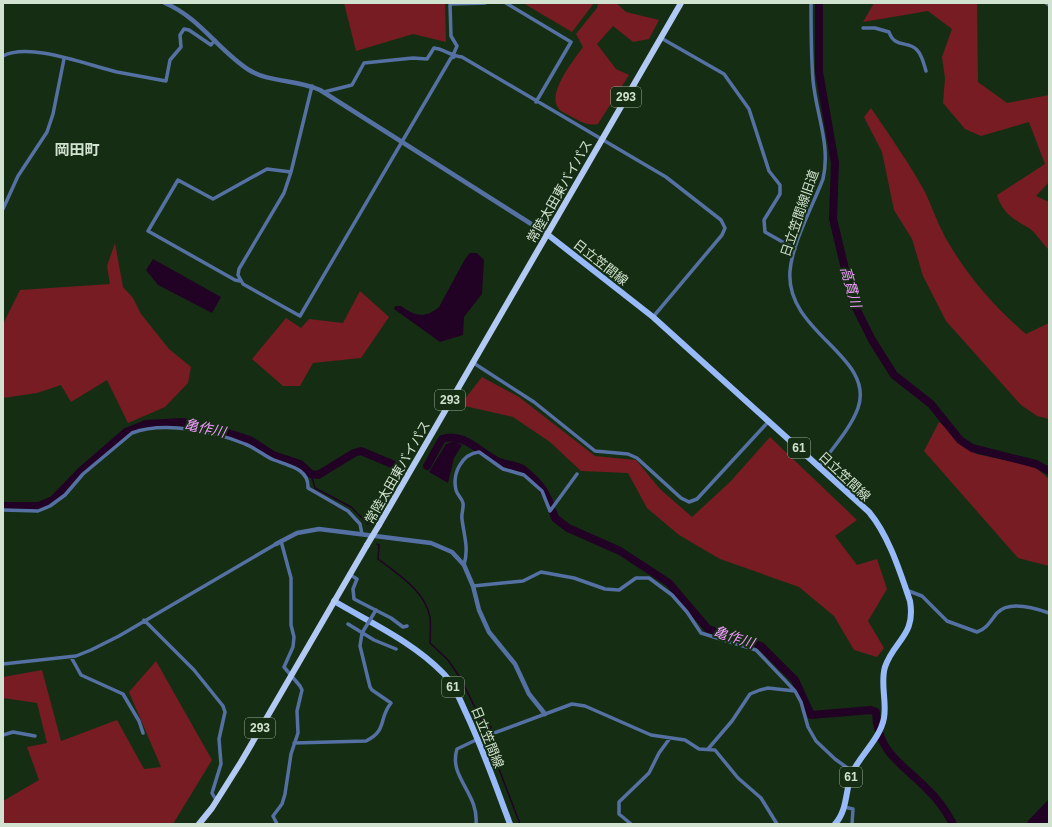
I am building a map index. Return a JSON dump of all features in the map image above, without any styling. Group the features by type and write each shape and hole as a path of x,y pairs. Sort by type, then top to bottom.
{"highway":[{"name":"常陸太田東バイパス","path":"199,824 241,762 681,3"}],"main road":[{"name":"日立笠間線","path":"547,234 653,317 769,420 876,520 886,540 906,590 911,609 910,624 885,667 885,711 879,732 853,772 844,807 834,824"},
{"name":"日立笠間線","path":"334,600 404,642 427,658 445,675 458,694 478,739 510,824"}],"street":[{"path":"165,3 193,19 242,64 257,74 312,86 324,92 547,234"},
{"path":"312,86 291,172 284,193 239,268 240,280 243,284 300,316 451,58 454,57 457,46 451,36 450,4 485,3"},
{"path":"506,3 571,42 536,102"},
{"name":"日立笠間線旧道","path":"811,3 813,80 826,153 826,167 823,179 795,249 790,270 791,286 796,304 804,318 820,336 850,364 860,384 860,396 854,418 819,467"},
{"path":"863,28 882,29 889,32 895,42 912,46 918,51 926,71"},
{"path":"3,56 12,51 38,52 117,72 166,81 170,60 181,47 180,36 184,29 189,30 210,45 215,40"},
{"path":"661,38 724,74 749,110 769,172 780,185 780,194 764,220 765,232 795,249"},
{"path":"324,92 352,85 364,63 413,58 427,59 434,48 440,49 454,57 462,57 536,102 671,180 724,224 725,228 722,235 653,317"},
{"path":"3,209 18,176 46,132 53,114 64,59"},
{"path":"240,280 235,280 148,231 178,180 213,199 266,169 291,172"},
{"path":"472,362 534,402 595,451 634,456 681,498 689,502 697,499 769,420"},
{"path":"3,510 38,511 50,506 65,495 83,474 132,433 140,430 169,428 199,430 245,444 273,460 288,464 305,474 308,480 308,488 348,511 360,524 362,534"},
{"path":"464,565 467,544 462,518 463,505 456,491 457,470 462,462 479,452 503,469 524,475 542,491 550,511 577,474"},
{"path":"3,664 71,657 81,654 119,636 281,540 297,533 319,529 439,545 452,552 464,565 479,610 489,632 514,664 529,694 545,714"},
{"path":"277,824 273,816 282,804 285,794 294,743 298,733 297,711 302,690 284,667 293,642 291,625 292,590 291,578 281,540"},
{"path":"472,586 523,581 541,572 574,578 605,589 619,590 636,578 649,578 672,595 687,612 700,633 756,650 795,691 801,702 808,727 816,741 835,759 853,772"},
{"path":"350,574 357,580 353,589 354,599 376,610 403,627 407,626"},
{"path":"906,590 922,596 947,621 976,632 985,628 999,611 1017,605 1032,607 1049,613"},
{"path":"294,743 366,741 374,737 381,730 386,709 391,703 370,687 360,646 362,633 376,610"},
{"path":"144,620 194,670 223,706 225,712 219,739 221,764 212,793 216,800"},
{"path":"348,624 385,646 396,649"},
{"path":"71,657 81,675 123,694 139,721 142,733"},
{"path":"708,749 732,721 750,694 768,688 795,691"},
{"path":"476,824 471,796 454,762 457,749 478,739 566,705 578,704 620,720 652,735 685,740 700,749 715,750 738,778 761,798 777,824"},
{"path":"3,735 13,732 35,736"},
{"path":"631,824 619,814 619,802 649,773 659,752 670,738"},
{"path":"844,807 853,809 852,824"}],"shaded area":[{"path":"344,3 445,3 446,42 413,34 356,51"},
{"path":"523,3 594,3 572,32"},
{"path":"598,3 616,3 626,12 659,20 649,39 633,42 613,26 597,44 616,69 629,75 598,124 588,124 561,111 556,105 556,97 558,88 567,69 583,47 576,34 597,8"},
{"path":"874,3 977,3 978,82 1007,103 1049,95 1049,182 1036,196 1049,202 1049,250 1033,231 1017,221 1005,210 997,195 1045,164 1029,122 981,136 965,129 943,103 945,78 942,57 952,29 928,11 863,22"},
{"path":"871,108 919,181 945,237 971,277 991,301 1026,334 1049,323 1049,419 1037,416 1021,405 946,321 923,276 912,239 894,210 882,152 864,117"},
{"path":"115,243 123,287 133,298 141,314 169,349 191,367 188,383 165,407 128,423 107,380 71,402 61,385 37,393 3,398 3,324 20,290 110,284 107,266"},
{"path":"470,253 477,253 484,260 482,294 464,317 463,335 440,342 394,309 395,306 401,306 415,314 420,315 425,315 434,311 439,307 465,259"},
{"path":"153,259 221,297 212,313 158,285 146,270"},
{"path":"360,291 389,317 361,358 313,363 300,386 283,386 252,359 286,318 301,328 309,319 343,323"},
{"path":"482,377 519,397 595,456 636,460 660,489 692,517 730,482 770,437 857,520 835,536 857,565 877,559 887,589 868,621 884,648 877,657 854,650 834,616 799,587 720,559 679,535 647,508 628,473 581,471 550,442 513,417 460,405"},
{"path":"939,422 976,454 1034,466 1049,479 1049,566 1018,558 924,451"},
{"path":"456,442 462,445 454,458 448,483 429,472 446,444"},
{"path":"156,661 212,760 173,824 3,824 3,801 39,780 27,747 47,743 37,703 3,698 3,677 42,670 61,741 117,720 144,769 161,767 129,692"},
{"path":"1049,799 1049,824 1029,824 1027,822"}],"waterway":[{"name":"高貫川","path":"819,3 819,72 835,163 833,219 853,302 872,340 894,375 931,404 960,440 972,448 1036,464 1049,471"},
{"name":"亀作川","path":"3,506 39,506 53,500 81,471 126,432 146,424 183,422 228,433 250,440 273,455 300,464 311,474 318,475 354,453 361,451 392,464"},
{"name":"亀作川","path":"427,466 442,439 457,438 471,444 497,461 524,470 540,486 551,507"},
{"path":"311,474 315,488 351,507 368,524"},
{"name":"亀作川","path":"553,512 555,518 568,528 620,551 669,583 708,629 761,646 795,680 811,715 871,710 876,712 877,726 886,748 892,756 935,797 953,824"},
{"path":"377,544 379,545 378,559 410,584 423,599 430,617 430,643 448,660 461,679 483,724 491,727 491,730"},
{"path":"494,739 491,748 520,824"}],"district":[{"name":"岡田町","path":"77,150"}]}
